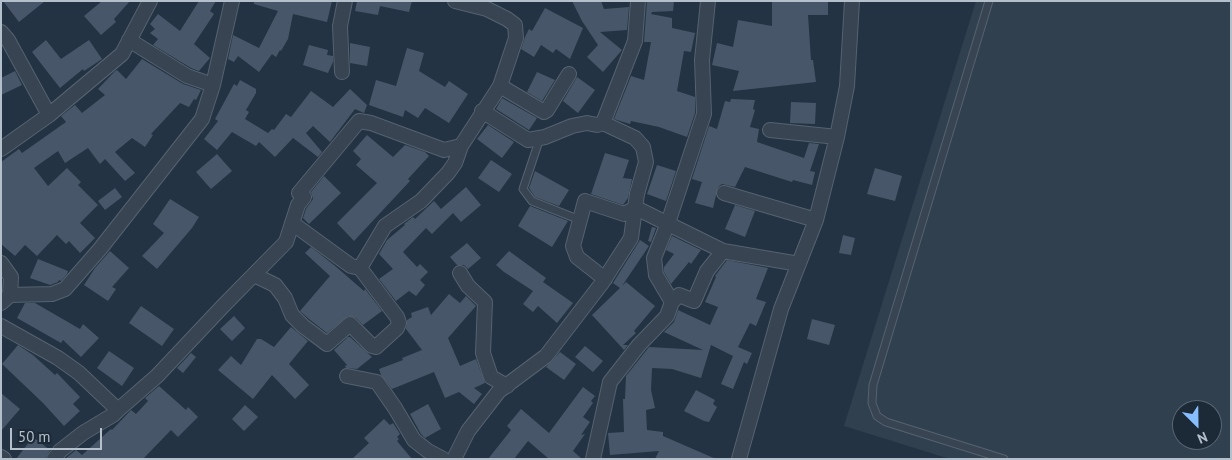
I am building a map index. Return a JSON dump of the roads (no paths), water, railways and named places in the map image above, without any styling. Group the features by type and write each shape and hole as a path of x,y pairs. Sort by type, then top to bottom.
{"street":[{"path":"1,148 49,115 122,54 150,1"},
{"path":"1,263 11,277 6,299 52,294 64,289 100,249 202,119 214,85 232,1"},
{"path":"342,72 340,26 345,1"},
{"path":"360,268 385,226 421,202 448,173 455,163 461,146 500,86 516,38 515,25 487,9 455,1"},
{"path":"604,123 635,41 638,1"},
{"path":"672,302 656,275 654,258 668,223 704,114 702,60 708,1"},
{"path":"739,459 781,309 816,220 837,137 847,86 852,1"},
{"path":"1,32 8,40 49,115"},
{"path":"129,40 188,76 214,85"},
{"path":"500,86 544,112 569,74"},
{"path":"454,459 468,431 499,391 546,356 604,279 631,238 637,194 646,162 643,146 635,138 604,123 597,125 587,123 572,126 540,138 528,140 482,111"},
{"path":"54,459 67,445 113,415 157,376 286,242 298,205 304,198 299,194 359,121 371,123 444,150 461,146"},
{"path":"770,130 837,137"},
{"path":"724,193 816,220"},
{"path":"604,279 577,257 573,246 584,200 624,214 636,208"},
{"path":"636,208 723,250 799,264"},
{"path":"254,275 275,285 286,298 292,315 302,326 327,344 350,324 372,346 376,347 397,328 400,323 398,317 360,268 351,266 292,223"},
{"path":"594,459 610,382 639,345 667,316 672,302 679,295 694,301 707,272 723,250"},
{"path":"460,273 468,286 485,302 483,353 492,376 507,386"},
{"path":"1,326 58,358 79,373 118,410"},
{"path":"347,376 377,382 414,440 428,451 443,459"}],"lane":[{"path":"989,1 873,385 872,404 878,416 886,422 1004,459"},
{"path":"540,138 523,190 532,201 580,220"}]}
